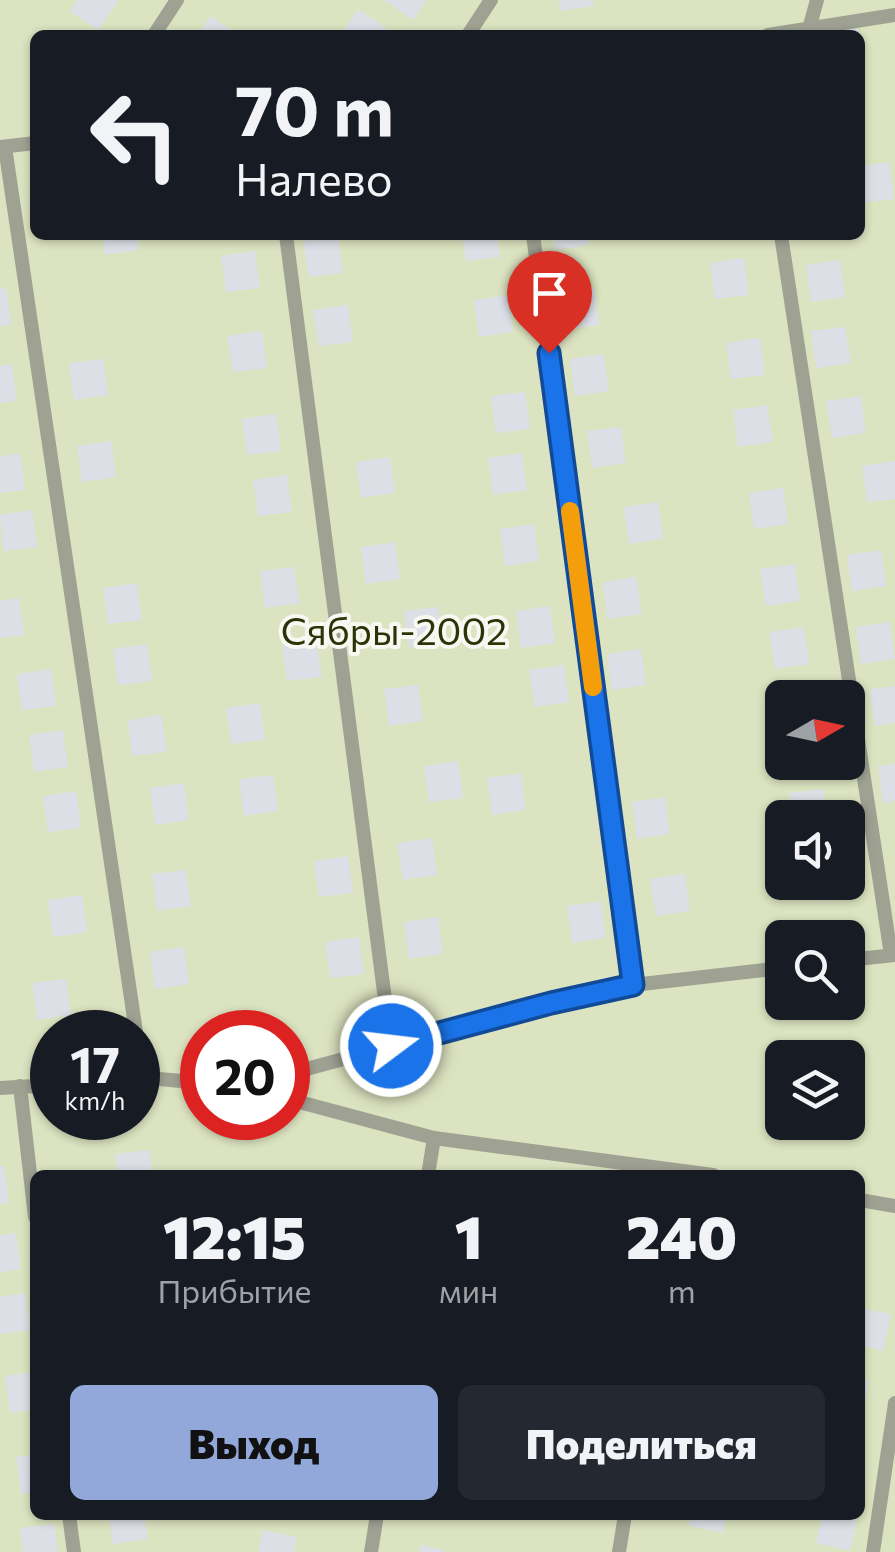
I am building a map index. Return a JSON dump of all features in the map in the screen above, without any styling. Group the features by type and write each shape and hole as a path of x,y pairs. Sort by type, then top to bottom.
{"lane":[{"path":"157,30 176,0"},
{"path":"471,30 491,0"},
{"path":"809,28 817,0"},
{"path":"797,30 895,15"},
{"path":"30,144 2,147 133,1010"},
{"path":"287,240 391,1046"},
{"path":"534,240 633,985"},
{"path":"782,240 893,955 865,958"},
{"path":"310,1068 633,985 765,970"},
{"path":"20,1086 30,1173"},
{"path":"0,1088 30,1086"},
{"path":"310,1104 434,1138 664,1170"},
{"path":"429,1170 434,1138"},
{"path":"865,1201 895,1206"},
{"path":"873,1552 895,1404"},
{"path":"70,1520 74,1552"},
{"path":"371,1552 375,1520"},
{"path":"619,1552 623,1520"}],"green space":[{"name":"Сябры-2002","path":"0,0 895,0 895,1552 0,1552"}],"building":[{"path":"77,0 119,0 98,30 70,11"},
{"path":"384,0 427,0 413,20"},
{"path":"559,0 593,0 594,6 560,11"},
{"path":"358,9 387,29 386,30 343,30"},
{"path":"211,16 230,30 201,30"},
{"path":"857,25 858,30 822,30"},
{"path":"889,162 894,199 865,202 865,165"},
{"path":"104,240 138,240 139,250 105,255"},
{"path":"339,240 343,273 309,277 303,241"},
{"path":"463,240 498,240 500,257 466,261"},
{"path":"554,240 588,240 589,245 555,250"},
{"path":"255,251 260,288 226,292 221,256"},
{"path":"744,258 749,295 715,299 710,263"},
{"path":"840,260 845,297 811,302 806,265"},
{"path":"6,288 11,325 0,326 0,289"},
{"path":"594,288 599,325 565,329 559,293"},
{"path":"508,295 513,332 479,337 474,300"},
{"path":"348,305 353,342 319,346 313,310"},
{"path":"845,327 851,363 816,368 811,331"},
{"path":"262,331 267,368 233,372 227,336"},
{"path":"760,338 765,375 731,379 726,343"},
{"path":"604,354 609,391 575,396 570,359"},
{"path":"103,359 108,395 74,400 69,363"},
{"path":"12,364 17,401 0,403 0,366"},
{"path":"525,392 530,429 496,433 491,396"},
{"path":"861,396 866,433 832,438 826,401"},
{"path":"767,405 773,442 738,447 733,410"},
{"path":"276,414 281,451 247,455 242,419"},
{"path":"621,427 626,463 592,468 587,431"},
{"path":"111,441 116,477 82,482 77,446"},
{"path":"20,453 25,490 0,493 0,456"},
{"path":"522,453 527,490 493,495 488,458"},
{"path":"390,457 395,493 361,498 356,462"},
{"path":"895,461 895,499 867,502 862,466"},
{"path":"287,475 292,512 258,516 253,480"},
{"path":"783,488 788,524 754,529 749,493"},
{"path":"658,502 663,539 629,544 624,507"},
{"path":"32,510 37,547 3,551 0,515"},
{"path":"534,524 539,561 505,566 500,529"},
{"path":"395,542 400,579 366,584 361,547"},
{"path":"881,550 886,586 852,591 847,555"},
{"path":"795,564 800,601 766,606 760,569"},
{"path":"294,567 300,603 265,608 260,571"},
{"path":"636,577 642,614 607,619 603,582"},
{"path":"137,583 142,620 108,624 103,588"},
{"path":"19,598 24,635 0,638 0,601"},
{"path":"550,606 555,643 521,648 516,611"},
{"path":"438,607 443,643 409,648 404,611"},
{"path":"890,622 895,659 861,664 856,627"},
{"path":"804,627 809,664 775,669 769,632"},
{"path":"316,640 322,677 287,681 282,645"},
{"path":"147,644 152,681 118,685 113,649"},
{"path":"641,649 646,685 612,690 607,654"},
{"path":"564,665 569,702 535,707 529,670"},
{"path":"51,669 56,706 22,710 17,674"},
{"path":"418,685 423,721 389,726 384,689"},
{"path":"895,686 895,723 875,726 870,689"},
{"path":"260,703 265,740 231,744 226,708"},
{"path":"161,715 167,752 132,756 128,720"},
{"path":"63,730 68,767 34,772 29,735"},
{"path":"458,761 463,798 429,802 424,766"},
{"path":"895,764 895,801 883,803 878,766"},
{"path":"521,773 526,810 492,815 487,778"},
{"path":"273,775 278,811 244,816 239,779"},
{"path":"184,783 189,820 155,825 150,788"},
{"path":"823,789 825,800 790,800 789,793"},
{"path":"76,791 81,828 48,832 43,796"},
{"path":"665,797 670,834 637,839 632,802"},
{"path":"432,838 437,875 403,880 397,843"},
{"path":"348,856 353,893 319,897 314,861"},
{"path":"186,870 191,906 157,911 152,874"},
{"path":"685,874 690,911 656,916 650,879"},
{"path":"82,895 87,932 53,937 48,900"},
{"path":"601,901 606,938 572,943 567,906"},
{"path":"438,917 443,954 409,959 404,922"},
{"path":"359,937 364,974 330,978 325,942"},
{"path":"184,947 189,984 155,989 150,952"},
{"path":"66,979 70,1010 36,1010 32,983"},
{"path":"149,1150 152,1170 117,1170 115,1154"},
{"path":"0,1166 4,1166 9,1203 0,1204"},
{"path":"16,1233 21,1269 0,1272 0,1235"},
{"path":"25,1293 30,1330 0,1334 0,1297"},
{"path":"865,1309 891,1314 883,1351 865,1346"},
{"path":"30,1373 30,1411 10,1413 5,1376"},
{"path":"30,1456 30,1493 21,1494 16,1457"},
{"path":"110,1520 145,1520 148,1539 113,1544"},
{"path":"691,1520 726,1520 723,1533 689,1526"},
{"path":"821,1520 857,1520 850,1551 816,1543"},
{"path":"54,1524 58,1552 23,1552 20,1528"},
{"path":"263,1530 297,1537 294,1552 258,1552"},
{"path":"420,1545 444,1550 444,1552 419,1552"}],"slow traffic":[{"path":"570,511 593,687"}],"route":[{"path":"391,1046 633,985 549,353"}]}
